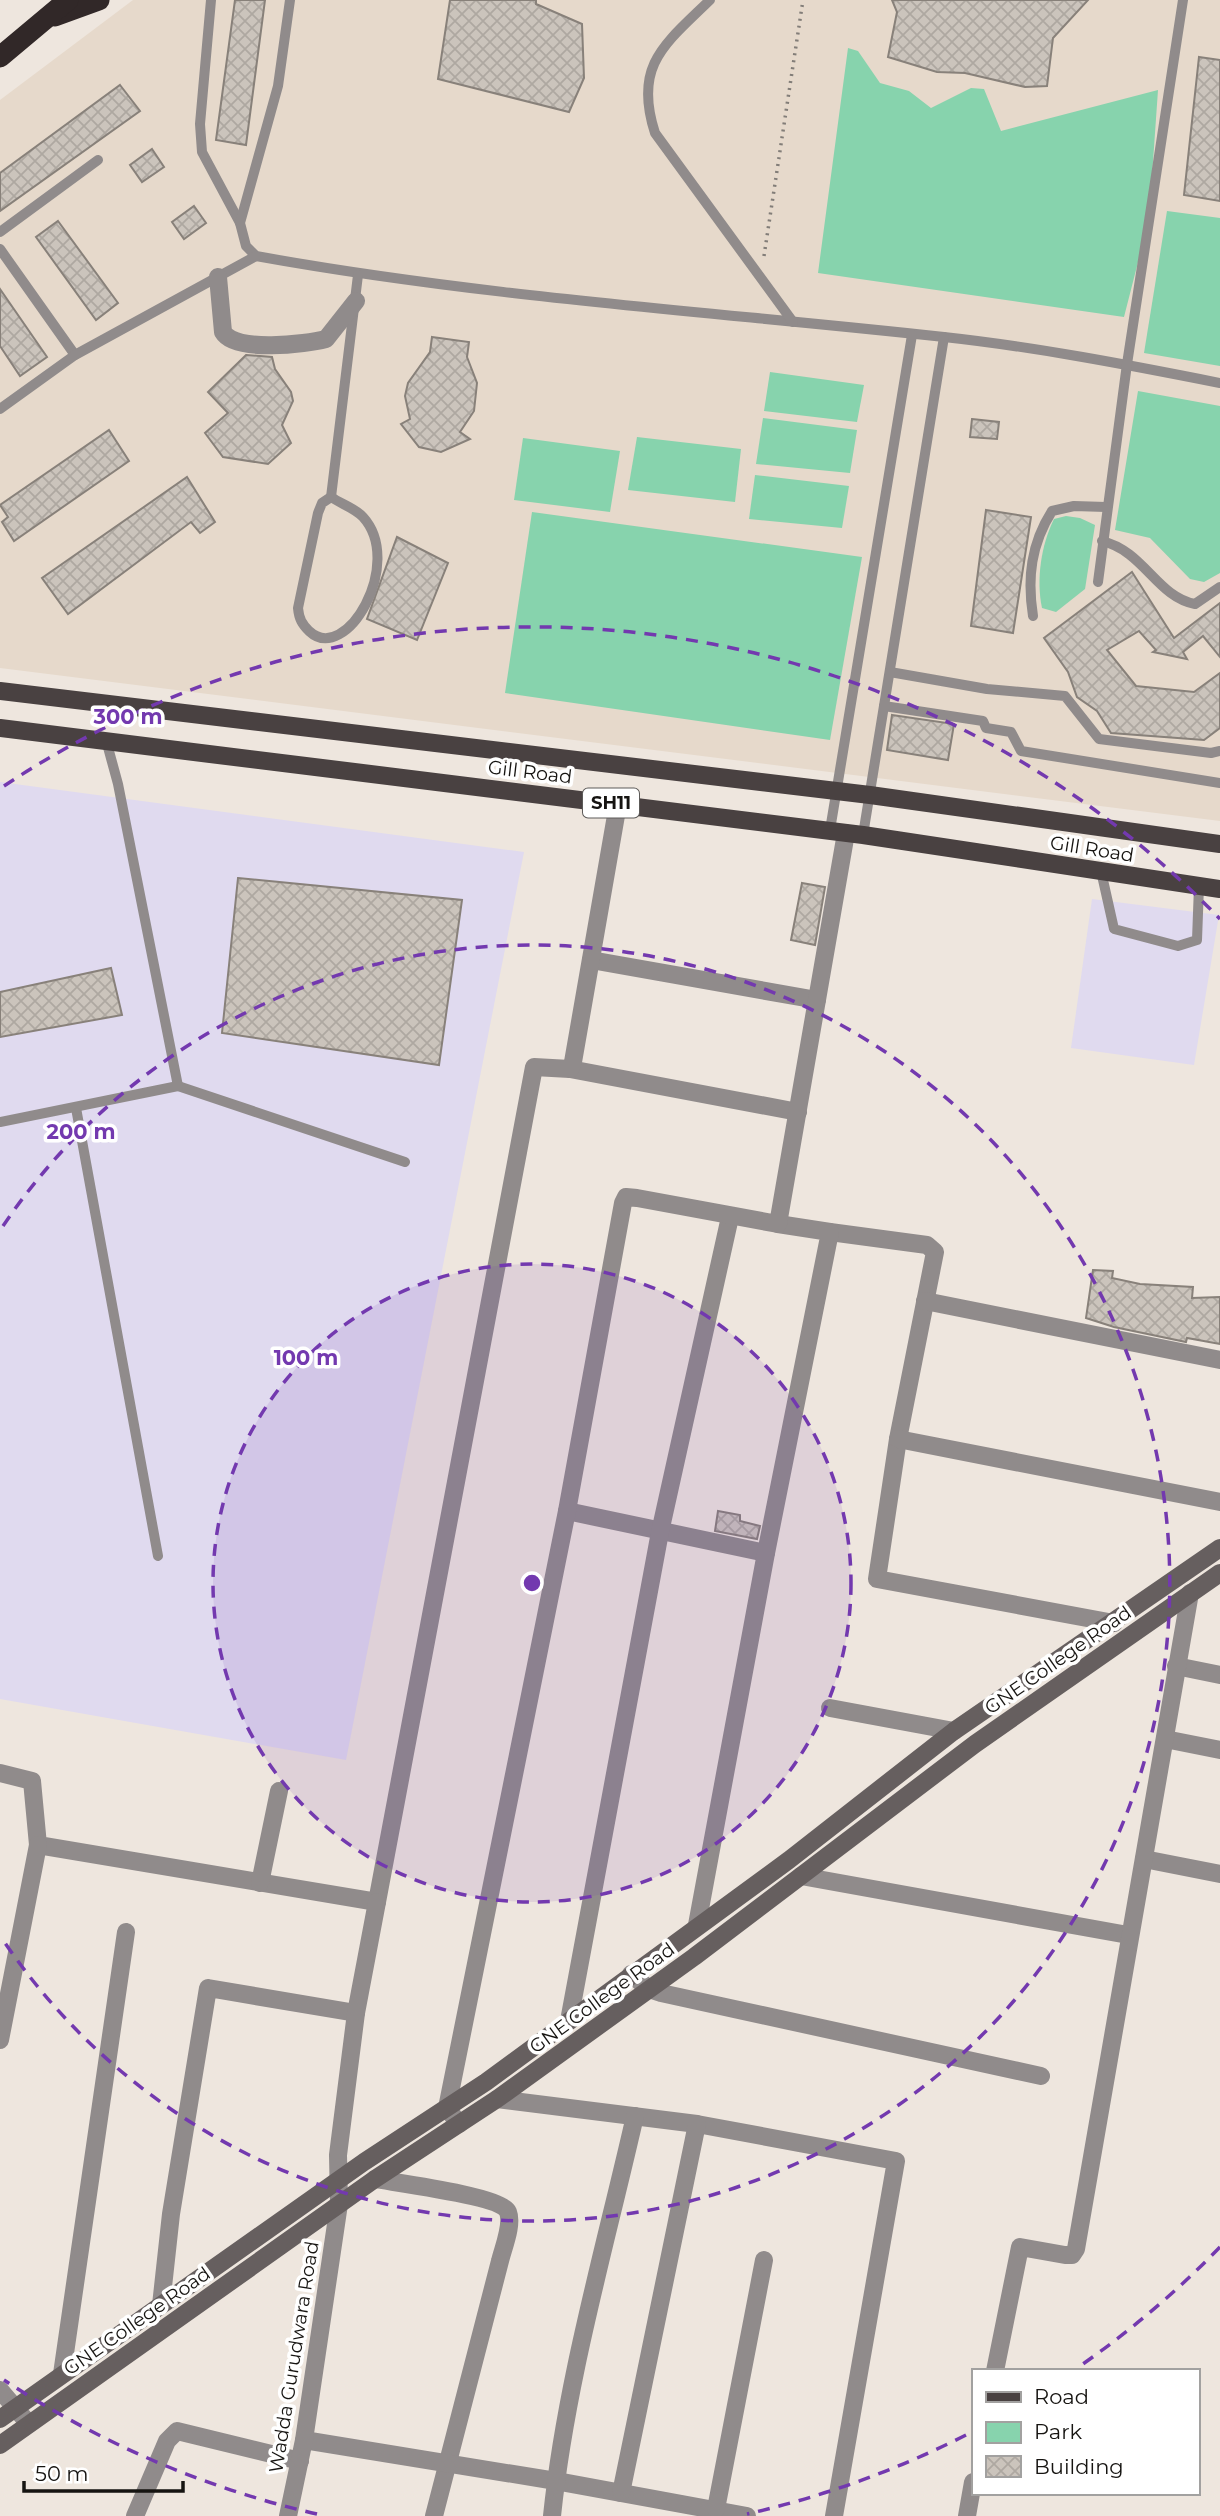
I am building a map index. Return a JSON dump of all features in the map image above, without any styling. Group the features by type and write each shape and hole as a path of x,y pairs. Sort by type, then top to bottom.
{"highway":[{"path":"0,57 68,0"},
{"path":"49,18 99,0"}],"main road":[{"name":"Gill Road","path":"0,691 870,795 1220,844"},
{"name":"Gill Road","path":"0,728 106,738 846,833 1220,889"}],"street":[{"path":"218,277 223,332 231,340 294,345 326,339 356,301"},
{"path":"618,804 570,1069 798,1112"},
{"path":"778,1224 846,833"},
{"path":"591,960 817,1000"},
{"name":"Wadda Gurudwara Road","path":"288,2516 304,2440 340,2204 336,2183 356,2013 534,1067 570,1069"},
{"path":"459,2124 447,2108 567,1511 626,1197 933,1248 898,1439 877,1579 1114,1623"},
{"path":"569,2021 660,1532 730,1216"},
{"path":"697,1925 766,1553 830,1232"},
{"path":"925,1301 1220,1360"},
{"path":"898,1439 1220,1502"},
{"path":"567,1511 766,1553"},
{"name":"GNE College Road","path":"0,2419 569,2021 789,1860 954,1731 1220,1548"},
{"name":"GNE College Road","path":"0,2445 375,2179 497,2099 801,1877 975,1744 1220,1573"},
{"path":"995,2369 1020,2247 1065,2255 1072,2255 1076,2249 1128,1935 1144,1859 1190,1593"},
{"path":"1176,1666 1220,1675"},
{"path":"830,1708 954,1731"},
{"path":"1165,1739 1220,1750"},
{"path":"0,1773 32,1781 38,1845 2,2017 0,2040"},
{"path":"260,1883 279,1791"},
{"path":"38,1845 377,1902"},
{"path":"1144,1859 1220,1874"},
{"path":"801,1877 1128,1935"},
{"path":"62,2374 126,1932"},
{"path":"631,1974 649,1989 1041,2076"},
{"path":"161,2305 172,2214 208,1988 356,2013"},
{"path":"497,2099 697,2124 896,2161 834,2516"},
{"path":"552,2516 556,2481 585,2333 635,2116"},
{"path":"621,2493 697,2124"},
{"path":"375,2179 482,2199 500,2204 508,2212 509,2223 500,2261 434,2516"},
{"path":"716,2509 764,2260"},
{"path":"0,2390 29,2424"},
{"path":"135,2516 167,2441 177,2431 299,2461"},
{"path":"304,2440 556,2481 621,2493 691,2511 716,2509 747,2516"},
{"path":"967,2516 972,2488"}],"lane":[{"path":"211,0 200,124 202,152 240,223 246,246 256,256 358,275 944,337 1127,364 1220,383"},
{"path":"240,223 278,86 290,0"},
{"path":"710,0 661,49 648,78 646,108 654,133 793,322"},
{"path":"1098,582 1127,364 1183,0"},
{"path":"0,232 98,160"},
{"path":"0,249 75,355"},
{"path":"0,410 75,355 256,256"},
{"path":"331,497 364,518 379,552 378,574 367,603 342,632 329,640 317,638 301,623 298,608 318,513 322,503 331,497 358,275"},
{"path":"846,833 835,791 912,335"},
{"path":"846,833 870,795 944,337"},
{"path":"1033,616 1029,588 1034,549 1040,530 1052,511 1074,506 1107,507"},
{"path":"1102,541 1125,550 1136,558 1181,602 1195,604 1220,587"},
{"path":"890,672 987,689 1065,696 1099,739 1211,753 1220,751"},
{"path":"884,706 983,721 985,728 1011,732 1021,751 1220,783"},
{"path":"106,738 118,784 178,1086"},
{"path":"1101,871 1114,929 1178,946 1197,940 1199,886"},
{"path":"0,1122 178,1086 405,1162"},
{"path":"76,1108 158,1556"}],"path":[{"path":"761,279 803,0"}],"shaded area":[{"path":"133,0 1220,0 1220,821 0,668 0,100"},
{"path":"0,782 524,852 346,1760 0,1699"},
{"path":"1092,899 1219,915 1194,1065 1071,1048"}],"green space":[{"path":"848,48 858,51 880,83 909,91 931,108 971,88 984,89 1001,131 1158,90 1149,219 1124,317 818,273"},
{"path":"1167,211 1220,218 1220,366 1144,353"},
{"path":"770,372 864,385 857,422 764,411"},
{"path":"1138,391 1220,406 1220,573 1204,582 1190,579 1150,538 1115,530"},
{"path":"763,418 857,430 850,473 756,464"},
{"path":"637,437 741,449 735,502 628,490"},
{"path":"523,438 620,451 610,512 514,500"},
{"path":"755,475 849,486 842,528 749,519"},
{"path":"532,512 862,557 830,740 505,693"},
{"path":"1066,516 1080,518 1095,525 1085,589 1056,612 1042,608 1041,563 1054,519"}],"building":[{"path":"235,0 265,0 246,145 216,140"},
{"path":"450,0 536,0 536,4 582,24 584,78 569,112 438,79"},
{"path":"892,0 1088,0 1053,38 1047,86 1025,87 965,73 937,72 888,57 897,12"},
{"path":"1199,57 1220,60 1220,201 1184,195"},
{"path":"120,85 140,111 0,211 0,173"},
{"path":"152,149 164,167 142,182 130,165"},
{"path":"194,206 206,223 184,239 172,222"},
{"path":"58,221 118,303 96,320 36,237"},
{"path":"0,289 47,357 20,376 0,346"},
{"path":"432,337 469,342 467,357 477,383 474,411 460,432 470,439 441,452 419,447 401,424 410,419 405,396 408,383 430,352"},
{"path":"246,355 272,357 275,369 291,392 293,401 282,425 291,443 268,464 223,457 205,433 228,413 208,392"},
{"path":"972,419 999,422 997,439 970,437"},
{"path":"109,430 129,461 14,541 2,522 8,517 0,505"},
{"path":"187,477 215,522 200,533 191,522 68,614 42,578"},
{"path":"986,510 1031,517 1013,633 971,626"},
{"path":"397,537 448,563 417,640 367,619"},
{"path":"1132,572 1174,638 1220,603 1220,657 1203,636 1183,652 1187,659 1153,652 1156,650 1139,631 1107,650 1136,686 1194,692 1220,673 1220,728 1204,740 1111,733 1097,711 1077,697 1068,672 1044,638"},
{"path":"892,715 954,724 948,760 887,750"},
{"path":"238,878 462,900 439,1065 222,1033"},
{"path":"802,883 825,887 815,945 791,940"},
{"path":"111,968 122,1015 0,1037 0,992"},
{"path":"1093,1270 1113,1271 1112,1278 1140,1284 1193,1287 1192,1298 1220,1297 1220,1344 1187,1338 1186,1342 1114,1327 1086,1318"},
{"path":"718,1511 740,1515 740,1521 760,1526 757,1539 715,1531"}]}
